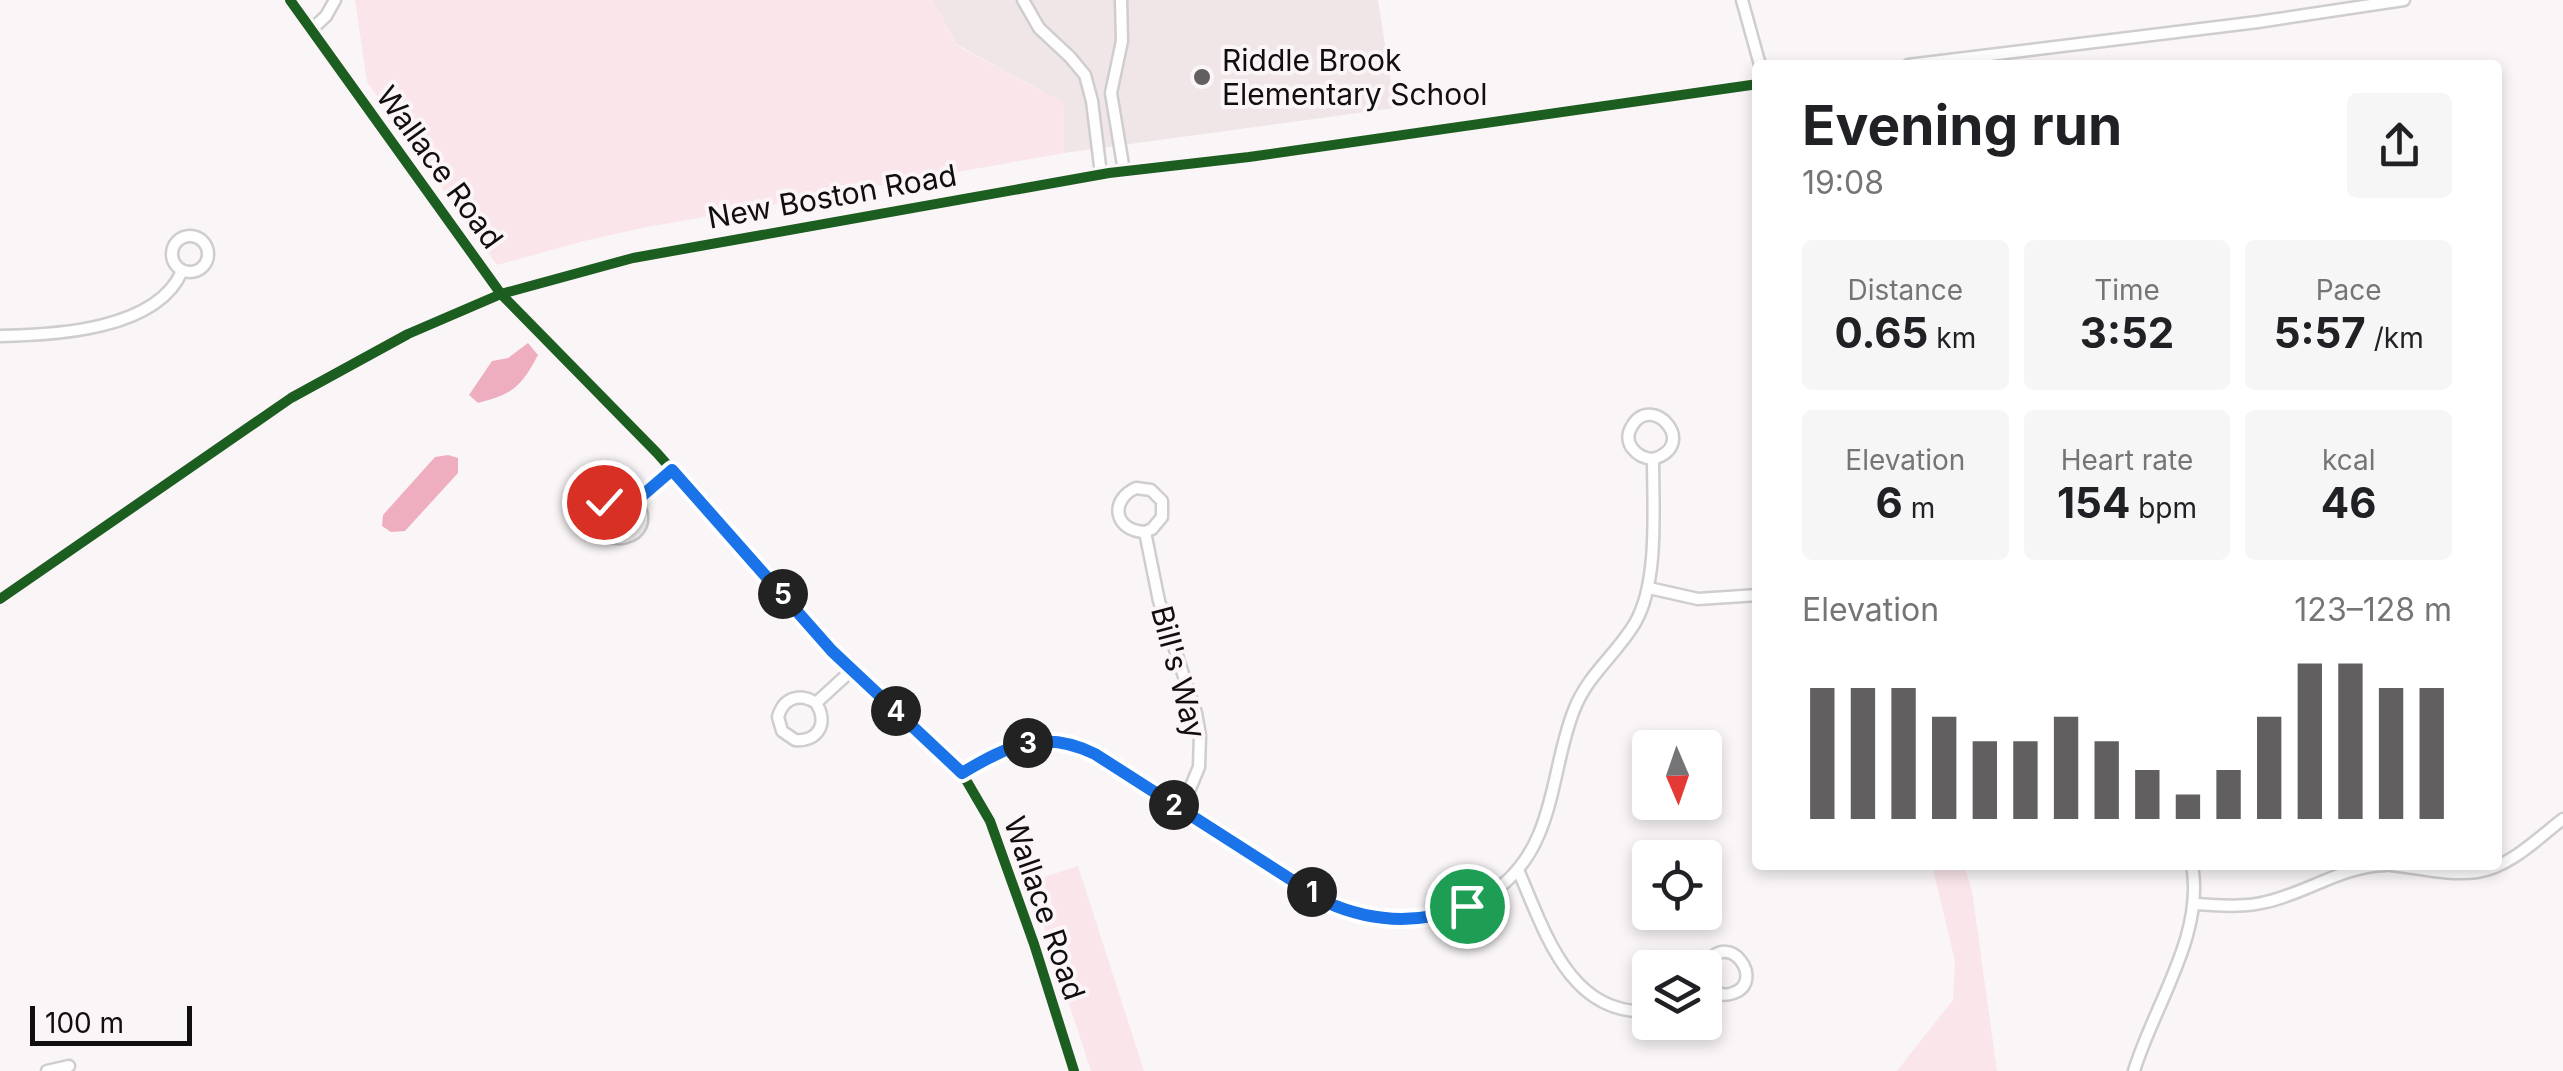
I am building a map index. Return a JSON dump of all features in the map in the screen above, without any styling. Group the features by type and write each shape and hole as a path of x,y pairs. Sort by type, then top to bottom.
{"street":[{"name":"Wallace Road","path":"290,0 501,294 672,470 832,651 962,773 990,821 1074,1071"},
{"path":"311,30 335,0"},
{"path":"1023,0 1039,28 1085,75 1091,92 1101,174"},
{"path":"1121,0 1122,42 1111,93 1124,171"},
{"path":"1742,0 1759,60"},
{"path":"1949,60 2404,0"},
{"name":"New Boston Road","path":"0,599 291,398 408,334 501,294 633,258 1101,174 1249,157 1752,85"},
{"path":"0,336 57,334 108,323 168,294 182,271"},
{"path":"1651,415 1670,425 1673,440 1666,453 1653,459 1640,456 1628,440 1631,426 1651,415"},
{"path":"962,773 1006,749 1060,741 1095,754 1326,902 1347,911 1406,921 1450,913 1484,898 1518,870 1532,849 1544,820 1576,705 1586,685 1636,622 1649,588 1653,459"},
{"path":"636,501 672,470"},
{"name":"Bill's Way","path":"1136,488 1158,495 1163,509 1158,524 1145,532 1125,526 1118,514 1123,496 1136,488"},
{"path":"616,495 636,501 642,514 635,534 621,539 602,530 598,515 604,502 616,495"},
{"name":"Bill's Way","path":"1145,532 1160,604 1200,734 1199,767 1181,810"},
{"path":"1649,588 1698,599 1752,595"},
{"path":"816,703 852,670"},
{"path":"797,697 816,703 822,716 816,734 810,739 794,740 782,732 778,717 785,703 797,697"},
{"path":"2502,864 2563,820"},
{"path":"1518,870 1569,975 1610,1005 1632,1010"},
{"path":"2134,1071 2183,946 2195,904 2192,870"},
{"path":"2195,904 2243,906 2268,902 2354,870"},
{"path":"2444,870 2485,870"},
{"path":"1722,952 1737,956 1746,967 1746,980 1737,991 1722,993"},
{"path":"47,1071 69,1066"}],"shaded area":[{"path":"355,0 932,0 956,45 1063,103 1064,153 642,228 497,265 367,82"},
{"name":"Riddle Brook Elementary School","path":"932,0 1378,0 1395,108 1064,153 1063,103 956,44"},
{"path":"528,343 538,355 515,388 478,403 469,395 492,361 508,358"},
{"path":"435,457 458,458 458,473 405,531 391,532 382,526 383,515"},
{"path":"1078,866 1144,1071 1091,1071 1029,882"},
{"path":"1933,870 1966,870 1972,891 1997,1071 1897,1071 1953,1000 1955,961"}],"cycle path":[{"path":"290,0 501,294 657,453 832,651 962,773 990,821 1074,1071"},
{"path":"0,599 291,398 408,334 501,294 633,258 1109,173 1249,157 1752,85"}],"place":[{"name":"Riddle Brook Elementary School","path":"1202,77"}],"route":[{"path":"604,502 616,495 636,501 672,470 832,651 962,773 1006,749 1024,744 1060,741 1080,746 1326,902 1347,911 1406,921 1467,906"}]}
